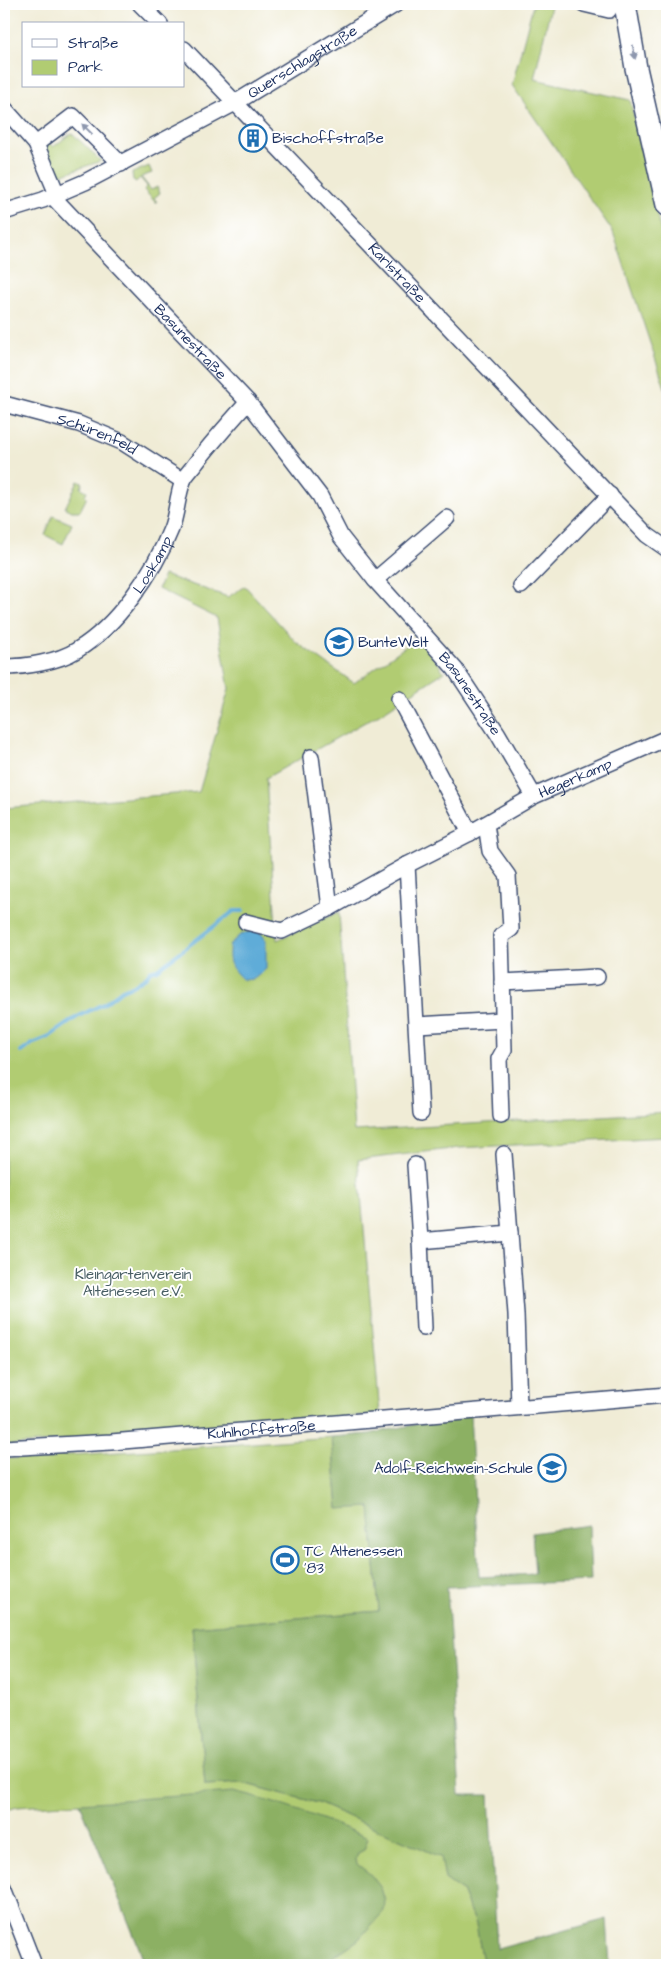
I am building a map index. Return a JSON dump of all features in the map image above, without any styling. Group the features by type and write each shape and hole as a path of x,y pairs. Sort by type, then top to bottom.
{"highway":[{"path":"617,7 636,68 667,205"}],"street":[{"path":"140,4 158,22"},
{"name":"Querschlagstraße","path":"235,103 396,4"},
{"path":"584,4 617,7"},
{"name":"Karlstraße","path":"185,49 647,534 667,549"},
{"path":"4,212 55,195 85,182 235,103"},
{"name":"Basunestraße","path":"4,108 36,144 55,195 248,402 320,496 341,537 375,580 455,669 484,710 534,796"},
{"path":"36,144 73,116 121,164"},
{"name":"Loskamp","path":"4,667 17,667 45,662 76,651 104,629 132,597 160,554 172,527 183,480 213,441 248,402"},
{"name":"Schürenfeld","path":"4,404 79,424 122,442 183,480"},
{"path":"521,586 610,495"},
{"path":"375,580 447,518"},
{"path":"399,699 470,833"},
{"name":"Hegerkamp","path":"246,922 282,931 330,908 407,865 470,833 534,796 667,738"},
{"path":"311,757 330,908"},
{"path":"486,824 490,851 508,876 511,929 501,936 504,1050 499,1059 501,1116"},
{"path":"407,865 421,1113"},
{"path":"502,982 597,977"},
{"path":"417,1025 503,1020"},
{"path":"504,1154 516,1314 519,1407"},
{"path":"415,1165 424,1328"},
{"path":"420,1241 510,1233"},
{"name":"Kuhlhoffstraße","path":"4,1448 111,1442 667,1395"},
{"path":"4,1888 34,1965"}],"green space":[{"path":"533,5 551,6 534,79 630,100 667,257 667,394 613,232 512,85"},
{"path":"72,133 101,161 55,177 41,145 47,141 53,147"},
{"path":"149,166 152,173 141,177 151,190 157,187 160,193 154,198 156,203 144,190 147,186 140,178 136,182 133,180 132,173"},
{"path":"78,481 83,483 81,488 87,491 85,495 87,497 80,511 72,511 65,508"},
{"path":"53,516 72,524 63,544 45,535"},
{"name":"Kleingartenverein Altenessen e.V.","path":"164,575 228,597 245,586 296,642 354,683 419,637 444,672 381,713 266,778 277,940 339,912 354,1131 667,1112 667,1137 459,1148 358,1160 380,1414 4,1446 4,808 199,792 229,689 217,618 158,589"},
{"path":"470,1413 479,1577 535,1574 532,1533 589,1525 591,1581 447,1587 460,1795 489,1795 497,1949 607,1919 610,1965 488,1965 482,1957 476,1924 462,1891 445,1879 441,1857 318,1803 242,1783 205,1785 192,1627 379,1611 370,1507 338,1509 332,1437 369,1434"},
{"path":"332,1437 338,1508 370,1506 379,1611 192,1627 205,1785 242,1783 318,1803 442,1857 445,1879 462,1891 476,1924 482,1957 488,1965 146,1965 80,1803 17,1807 4,1811 4,1459"},
{"path":"234,1792 302,1812 368,1838 364,1850 358,1853 357,1864 371,1875 381,1888 385,1901 384,1911 358,1940 321,1965 146,1965 80,1803"}],"water":[{"path":"251,931 260,932 266,940 266,969 254,979 243,980 230,964 230,944 240,935"}],"waterway":[{"path":"21,1052 32,1044 47,1038 77,1017 105,1003 122,990 134,985 147,976 150,971 157,969 234,911 243,911"},
{"path":"4,1064 9,1060"}],"place":[{"name":"Bischoffstraße","path":"253,138"},
{"name":"BunteWelt","path":"339,642"},
{"name":"Adolf-Reichwein-Schule","path":"552,1468"},
{"name":"TC Altenessen '83","path":"285,1560"}]}
